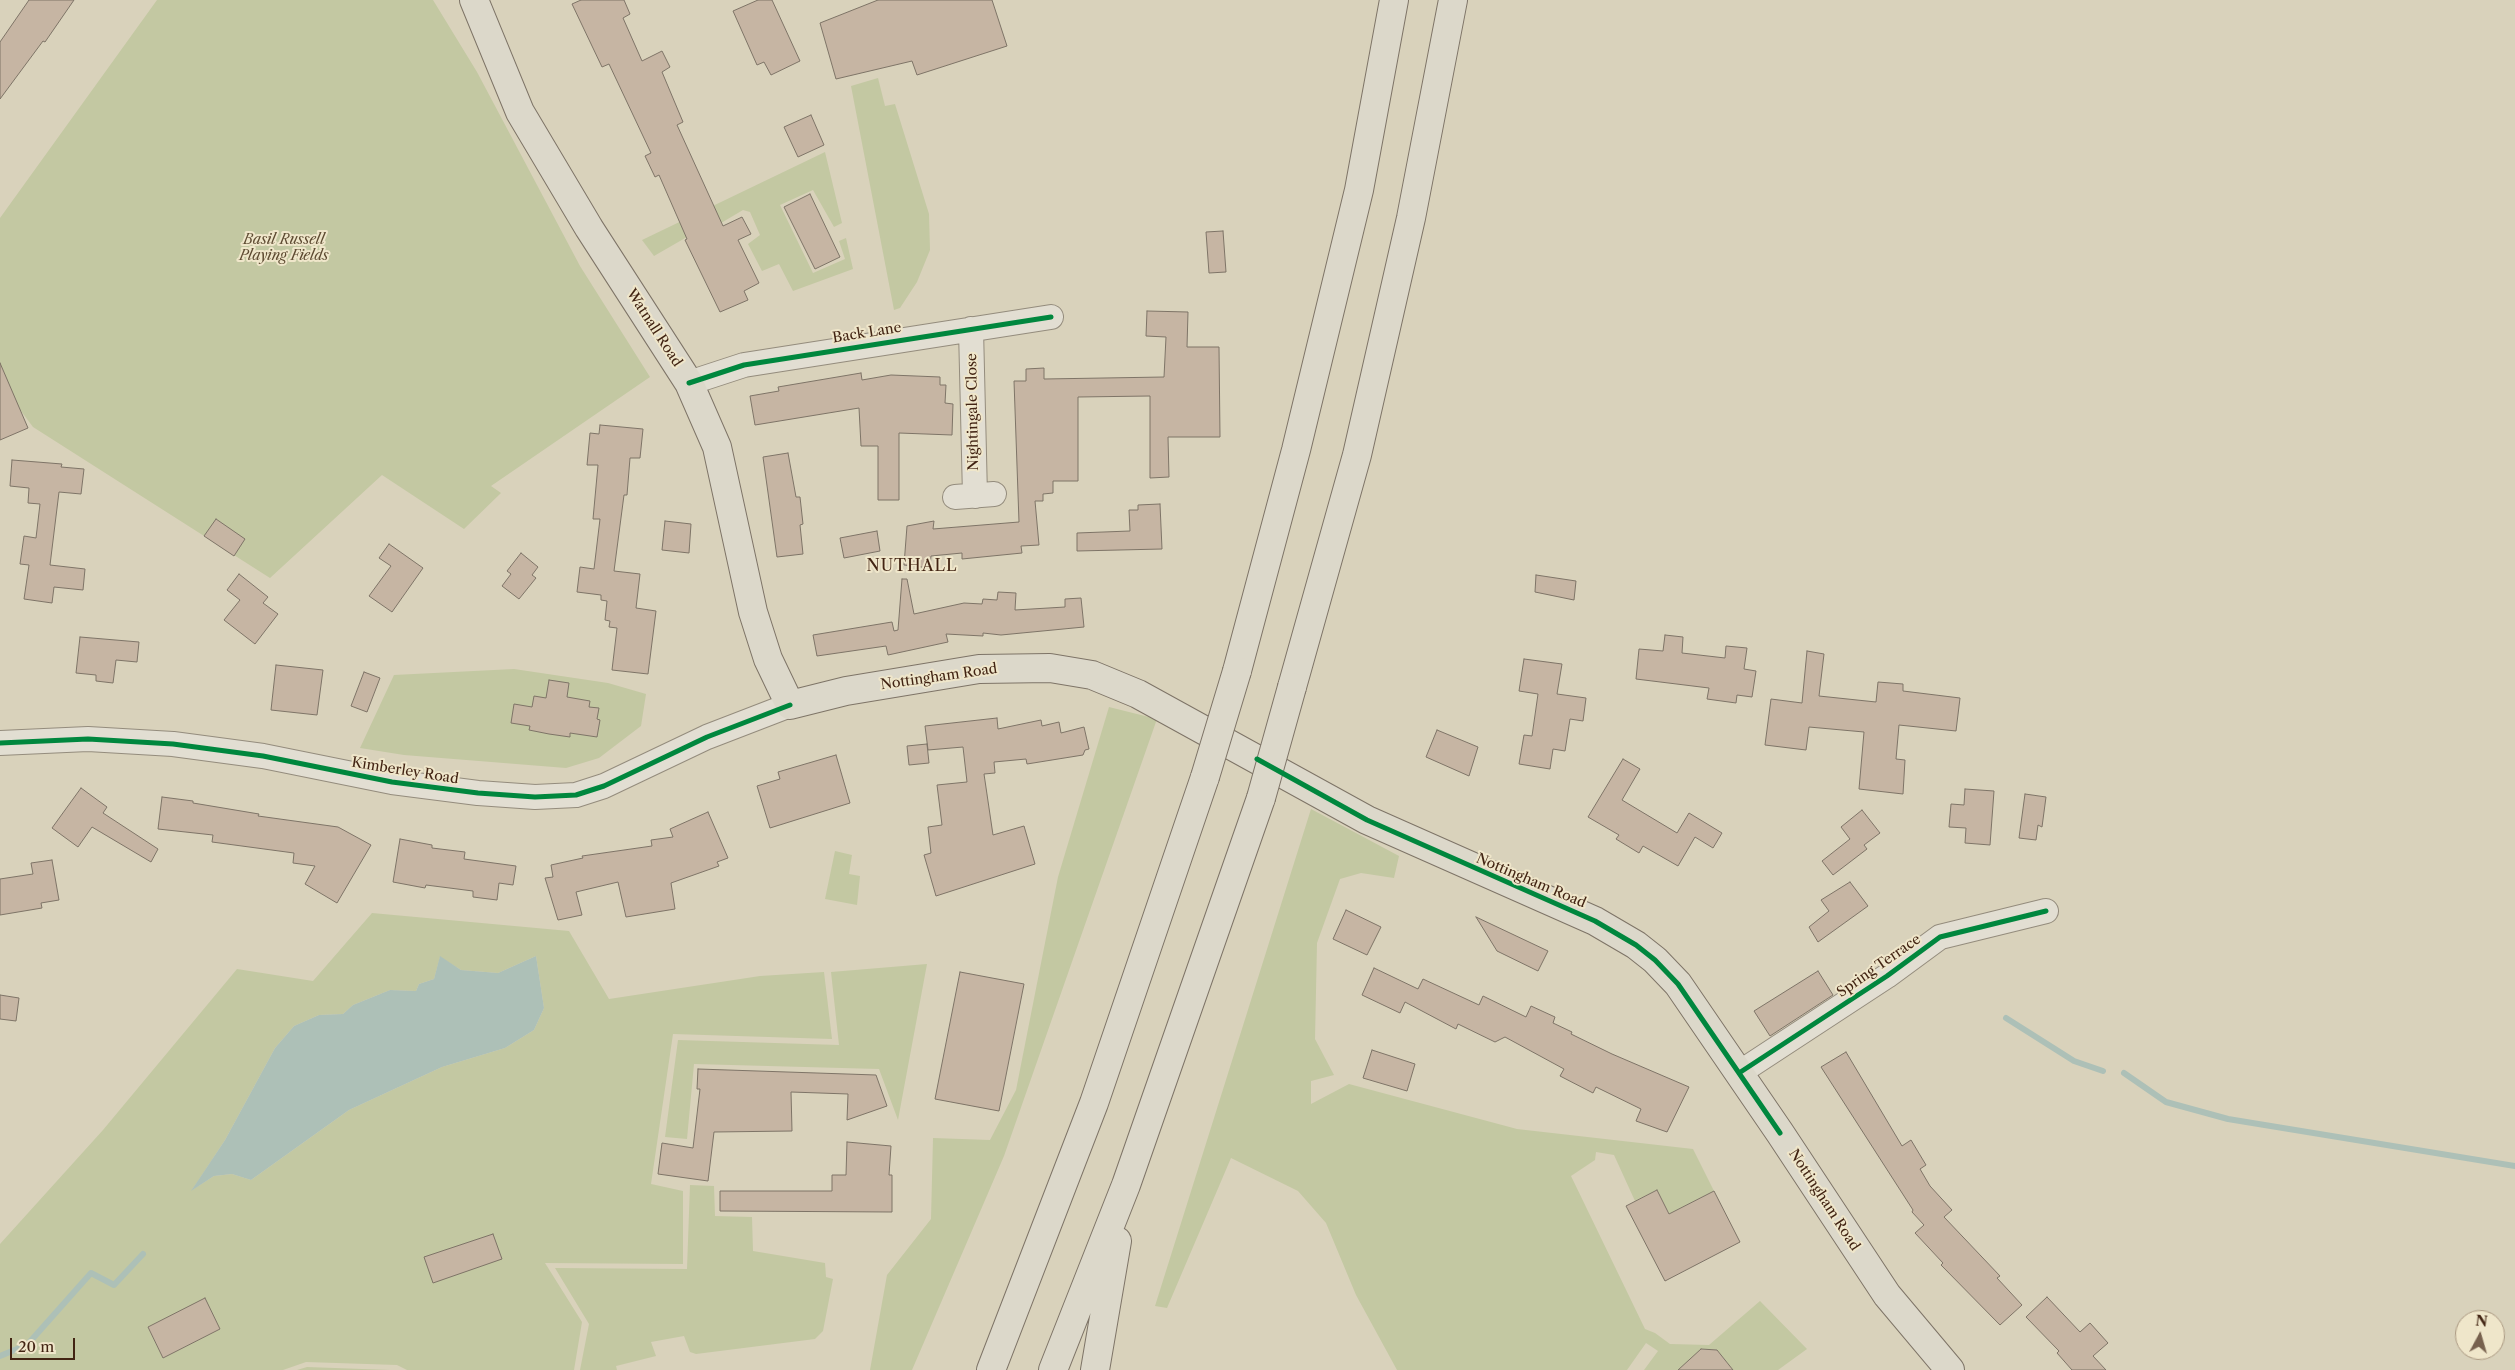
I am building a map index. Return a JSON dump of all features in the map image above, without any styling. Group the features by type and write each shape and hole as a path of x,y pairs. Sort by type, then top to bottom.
{"main road":[{"name":"Watnall Road","path":"474,0 520,112 589,228 689,383 717,447 754,612 768,660 790,705"},
{"path":"990,1370 1094,1103 1205,777 1237,671 1296,450 1357,200 1394,0"},
{"path":"1053,1370 1126,1185 1261,798 1357,455 1411,218 1453,0"},
{"name":"Nottingham Road","path":"790,705 846,691 979,669 1050,668 1092,675 1138,694 1367,820 1595,921 1636,945 1655,960 1678,984 1886,1295 1950,1370"},
{"path":"1095,1370 1126,1185"}],"street":[{"name":"Back Lane","path":"689,383 744,366 1051,317"},
{"name":"Nightingale Close","path":"971,329 975,496"},
{"name":"Kimberley Road","path":"0,743 88,739 173,744 263,756 392,782 478,793 535,797 576,795 604,786 707,738 790,705"},
{"name":"Spring Terrace","path":"1739,1073 1878,981 1940,937 2046,911"}],"green space":[{"name":"Basil Russell Playing Fields","path":"157,0 433,0 477,72 580,266 650,377 491,486 501,493 464,529 382,475 270,578 33,427 0,383 0,218"},
{"path":"878,78 885,106 895,104 929,214 930,250 917,282 900,308 894,310 851,86"},
{"path":"825,152 842,223 834,227 813,190 780,205 813,273 845,259 839,241 846,238 853,269 793,291 779,264 762,271 748,244 760,235 750,212 743,210 716,226 713,222 654,256 642,240"},
{"path":"514,669 608,683 646,694 641,726 599,758 566,768 404,755 360,748 394,675"},
{"path":"1109,707 1157,719 1004,1156 912,1370 870,1370 887,1275 931,1219 933,1138 990,1140 1016,1090 1058,877"},
{"path":"1311,809 1399,856 1394,878 1361,873 1340,879 1317,943 1315,1039 1334,1075 1311,1081 1311,1104 1349,1084 1517,1129 1693,1149 1714,1191 1669,1214 1657,1190 1635,1201 1614,1155 1596,1152 1595,1160 1571,1176 1645,1329 1655,1333 1670,1344 1709,1345 1760,1301 1807,1349 1778,1370 1733,1370 1717,1350 1702,1349 1691,1359 1689,1370 1644,1370 1658,1351 1646,1343 1627,1370 1397,1370 1356,1295 1326,1223 1298,1191 1231,1158 1167,1308 1155,1306"},
{"path":"835,851 852,855 849,874 860,876 857,905 825,899"},
{"path":"372,913 569,931 609,999 760,976 824,972 832,1039 673,1034 651,1184 683,1191 683,1264 545,1263 582,1322 574,1370 407,1370 397,1365 306,1362 283,1370 0,1370 0,1244 103,1130 237,969 313,981","holes":["536,956 544,1008 534,1030 505,1048 442,1067 349,1110 251,1180 232,1174 214,1176 192,1190 225,1140 275,1048 294,1026 319,1015 343,1014 353,1005 390,990 416,991 419,984 434,979 440,957 461,970 498,973","205,1299 220,1329 163,1358 148,1327"]},
{"path":"927,964 898,1120 879,1069 694,1064 687,1139 665,1137 678,1040 839,1045 831,972"},
{"path":"690,1185 714,1186 715,1216 752,1217 753,1251 825,1263 826,1277 833,1279 823,1331 815,1339 696,1354 690,1352 684,1336 651,1342 656,1356 616,1366 617,1370 580,1370 589,1324 555,1268 687,1269"},
{"path":"307,1367 390,1370 297,1370"}],"shaded area":[{"path":"440,956 461,970 498,973 536,956 544,1008 534,1030 505,1048 442,1067 349,1110 251,1180 232,1174 214,1176 191,1191 225,1140 275,1048 294,1026 319,1015 343,1014 353,1005 390,990 416,991 419,984 434,979"}],"building":[{"path":"29,0 74,0 45,42 43,41 0,99 0,42"},
{"path":"581,0 624,0 630,14 623,18 642,61 662,51 670,67 662,72 683,122 677,125 723,226 742,217 751,234 738,240 759,283 744,291 748,300 720,312 685,240 687,239 659,175 655,177 645,156 651,153 609,64 602,67 572,4"},
{"path":"758,0 772,0 800,61 771,75 764,62 757,65 733,11"},
{"path":"878,0 992,0 1007,46 917,75 912,61 836,79 820,23"},
{"path":"811,115 824,145 798,157 784,127"},
{"path":"810,194 840,257 815,269 784,207"},
{"path":"1223,231 1226,272 1209,273 1206,232"},
{"path":"1147,311 1188,312 1187,347 1219,347 1220,437 1168,437 1169,477 1150,478 1150,396 1078,397 1078,481 1053,481 1053,493 1043,494 1043,501 1035,501 1039,545 1021,546 1022,553 962,559 962,553 931,556 930,568 904,565 907,526 934,521 933,529 1019,522 1014,381 1026,381 1026,369 1044,368 1044,379 1164,377 1166,337 1146,336"},
{"path":"0,363 28,428 0,440"},
{"path":"861,373 862,380 891,375 940,377 940,385 946,385 945,403 953,404 952,435 899,433 899,500 878,500 878,446 861,446 859,408 755,425 750,396 779,391 778,387"},
{"path":"600,425 643,429 640,458 630,458 627,495 624,495 614,571 640,574 636,608 656,611 648,674 612,670 617,628 609,627 610,621 605,620 607,601 601,600 601,595 577,592 580,567 594,569 600,519 593,519 598,465 587,465 590,433 599,434"},
{"path":"788,453 796,497 800,497 803,524 800,525 803,554 777,557 763,457"},
{"path":"12,460 62,464 61,467 84,469 81,494 59,492 50,565 85,569 83,590 54,587 52,603 24,599 29,565 20,564 24,536 36,538 40,504 28,503 29,488 10,486"},
{"path":"1160,504 1162,549 1077,551 1077,533 1130,531 1129,510 1138,510 1138,505"},
{"path":"216,519 245,539 234,556 204,536"},
{"path":"665,521 691,524 689,553 662,550"},
{"path":"877,531 880,551 844,558 840,538"},
{"path":"389,544 423,568 392,612 369,596 391,566 379,558"},
{"path":"521,553 538,567 532,575 536,578 519,599 502,586 511,574 507,571"},
{"path":"239,574 268,597 263,603 278,614 255,644 224,620 240,600 227,590"},
{"path":"1536,575 1576,581 1574,600 1535,592"},
{"path":"902,579 907,579 914,614 964,603 982,604 983,599 997,600 998,592 1016,593 1015,610 1065,607 1065,599 1081,598 1084,627 1001,635 983,633 983,636 946,634 948,642 888,655 886,646 817,656 813,635 892,622 894,631 898,630"},
{"path":"1665,635 1683,637 1682,653 1725,658 1726,646 1747,648 1744,669 1756,671 1752,697 1737,695 1736,703 1707,699 1709,688 1636,679 1639,649 1663,651"},
{"path":"80,637 139,642 137,662 116,660 113,683 96,681 96,675 76,673"},
{"path":"1807,651 1824,654 1819,696 1876,702 1878,682 1903,684 1903,691 1960,698 1956,731 1899,725 1896,759 1905,760 1903,794 1859,789 1864,732 1809,727 1806,750 1765,745 1771,699 1802,703"},
{"path":"1524,659 1562,664 1557,694 1586,698 1583,721 1570,719 1565,751 1553,749 1550,769 1519,764 1524,735 1532,736 1538,694 1519,691"},
{"path":"276,665 323,670 317,715 271,710"},
{"path":"364,672 380,678 367,712 351,706"},
{"path":"549,680 569,683 567,697 590,701 589,707 599,708 597,719 600,720 597,737 570,733 570,737 549,734 529,730 530,726 511,723 514,704 532,707 534,696 546,698"},
{"path":"997,718 998,729 1041,720 1042,726 1059,722 1061,733 1084,727 1089,749 1085,750 1083,755 1027,764 1026,759 994,762 995,773 984,774 993,835 1024,826 1035,864 936,896 924,855 931,853 928,827 942,825 937,785 967,782 963,747 928,750 925,726"},
{"path":"1437,730 1478,747 1469,776 1426,757"},
{"path":"927,744 929,763 909,765 907,746"},
{"path":"836,755 850,803 770,828 757,786 780,779 778,772"},
{"path":"1623,759 1640,769 1622,800 1677,833 1689,813 1722,833 1713,848 1695,837 1678,866 1643,846 1639,853 1616,839 1619,835 1588,817"},
{"path":"81,788 107,807 103,813 158,849 151,862 92,827 78,847 52,828"},
{"path":"1965,789 1994,791 1990,845 1965,843 1966,828 1949,827 1951,804 1964,805"},
{"path":"2025,794 2046,797 2042,827 2038,825 2036,840 2019,838"},
{"path":"162,797 259,814 258,816 338,827 371,845 337,903 305,884 315,866 293,863 294,853 212,842 213,835 158,829"},
{"path":"1862,810 1880,833 1864,845 1867,849 1833,875 1822,861 1850,839 1841,827"},
{"path":"708,812 728,858 717,862 719,866 671,883 675,909 626,917 618,882 576,892 582,915 558,920 545,878 553,877 551,865 583,858 582,856 652,846 651,840 673,837 670,829"},
{"path":"400,839 432,845 432,848 465,852 464,859 516,866 513,885 499,883 497,900 473,897 473,891 426,885 425,888 393,882"},
{"path":"52,860 59,900 41,903 42,908 0,915 0,879 33,874 31,863"},
{"path":"1850,882 1868,906 1818,942 1809,927 1829,911 1821,900"},
{"path":"1346,910 1381,927 1367,955 1333,939"},
{"path":"1476,917 1548,951 1538,971 1497,951"},
{"path":"1374,968 1418,989 1423,979 1479,1005 1483,996 1526,1017 1531,1006 1555,1017 1553,1023 1572,1032 1571,1034 1689,1087 1667,1132 1636,1121 1641,1109 1596,1087 1593,1093 1560,1076 1564,1069 1505,1037 1495,1042 1458,1024 1456,1029 1405,1002 1400,1013 1362,995"},
{"path":"1818,971 1833,995 1770,1036 1754,1011"},
{"path":"960,972 1024,984 999,1111 935,1099"},
{"path":"0,995 19,998 16,1021 0,1019"},
{"path":"1372,1050 1415,1064 1407,1091 1363,1078"},
{"path":"1846,1052 1902,1146 1911,1140 1926,1165 1920,1169 1930,1186 1952,1210 1944,1217 2000,1276 1997,1278 2022,1305 2000,1325 1941,1265 1943,1263 1915,1233 1924,1225 1912,1212 1913,1210 1821,1067"},
{"path":"698,1069 876,1075 887,1106 847,1120 848,1094 791,1092 792,1131 714,1132 708,1181 658,1174 662,1143 693,1148 700,1089 697,1089"},
{"path":"847,1142 891,1146 889,1175 892,1175 892,1212 720,1211 720,1191 832,1191 832,1175 846,1175"},
{"path":"1657,1190 1669,1214 1714,1191 1740,1242 1665,1281 1626,1206"},
{"path":"493,1234 502,1259 433,1283 424,1257"},
{"path":"2047,1297 2080,1332 2090,1323 2108,1343 2093,1356 2106,1370 2072,1370 2057,1353 2059,1351 2026,1317"},
{"path":"205,1298 220,1329 163,1358 148,1327"},
{"path":"1701,1349 1717,1350 1733,1370 1678,1370"}],"waterway":[{"path":"2006,1018 2074,1061 2103,1071"},
{"path":"2124,1073 2166,1102 2228,1119 2515,1166"},
{"path":"0,1356 27,1345 91,1273 114,1285 143,1254"}],"cycle path":[{"path":"689,383 744,365 1051,317"},
{"path":"0,743 88,739 173,744 263,756 392,782 478,793 535,797 576,795 604,786 707,737 790,705"},
{"path":"1257,759 1367,820 1595,921 1636,945 1655,960 1678,984 1780,1133"},
{"path":"1739,1073 1887,976 1940,937 2046,911"}],"district":[{"name":"NUTHALL","path":"912,566"}]}
